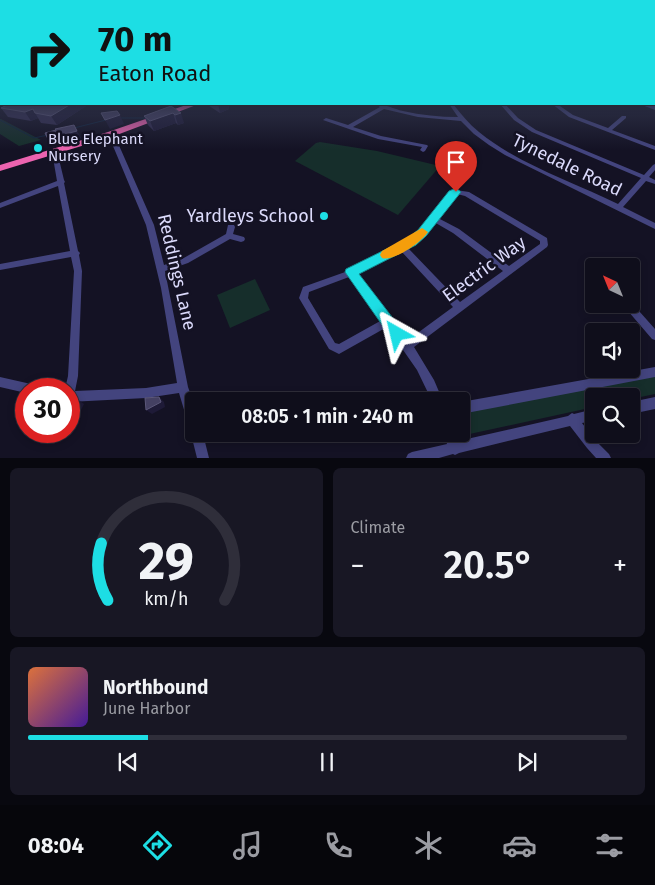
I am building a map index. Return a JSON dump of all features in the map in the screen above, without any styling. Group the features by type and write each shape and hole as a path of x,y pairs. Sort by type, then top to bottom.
{"highway":[{"path":"1,167 111,134 186,107"}],"street":[{"path":"349,127 377,107"},
{"path":"391,107 438,117 461,119"},
{"name":"Tynedale Road","path":"453,107 461,119 481,137 511,156 655,226"},
{"path":"505,107 516,119 534,131 655,182"},
{"path":"559,107 571,116 655,148"},
{"path":"609,130 624,117"},
{"path":"326,120 380,138 424,146 423,150"},
{"name":"Reddings Lane","path":"111,134 146,214 160,269 185,394"},
{"path":"55,152 78,270 73,378"},
{"path":"619,207 655,166"},
{"path":"0,206 62,182"},
{"name":"Electric Way","path":"406,347 544,245 544,240 467,194 456,192 452,194 434,219"},
{"path":"388,322 339,349 332,346 304,298 306,290 351,272 402,247 422,233 434,219 456,231 509,271"},
{"path":"230,236 231,226"},
{"path":"160,269 185,261 230,236 241,239"},
{"path":"402,247 459,307"},
{"path":"0,267 76,253"},
{"path":"351,272 406,347 434,392"},
{"path":"635,313 655,336"},
{"path":"470,406 655,372"},
{"path":"0,382 15,386"},
{"path":"80,396 146,393 183,387"},
{"path":"640,406 655,403"},
{"path":"412,458 585,417"},
{"path":"572,419 591,444 606,458"},
{"path":"199,442 203,458"},
{"path":"453,442 455,449"}],"green space":[{"path":"0,119 41,140 19,146 0,134"},
{"path":"320,142 377,151 440,166 398,215 295,161 316,143"},
{"path":"255,279 270,310 230,328 217,295"},
{"path":"655,376 655,394 640,397 640,388 592,388"},
{"path":"585,389 585,409 470,434 470,411"}],"building":[{"path":"65,107 51,116 35,113 33,109 25,112 1,108"},
{"path":"167,107 173,107 181,113 175,115 173,113 150,121 144,116"},
{"path":"117,111 120,115 105,120 101,113"},
{"path":"74,125 77,131 48,139 45,133 55,129"},
{"path":"159,397 161,402 146,410 145,398"}],"waterway":[{"path":"121,118 146,118"},
{"path":"0,120 34,138 48,135"},
{"path":"74,128 106,120"}],"slow traffic":[{"path":"386,255 412,242 422,232"}],"place":[{"name":"Blue Elephant Nursery","path":"38,148"},
{"name":"Yardleys School","path":"324,216"}],"route":[{"path":"397,334 351,272 412,242 434,219 452,194 456,192"}]}
